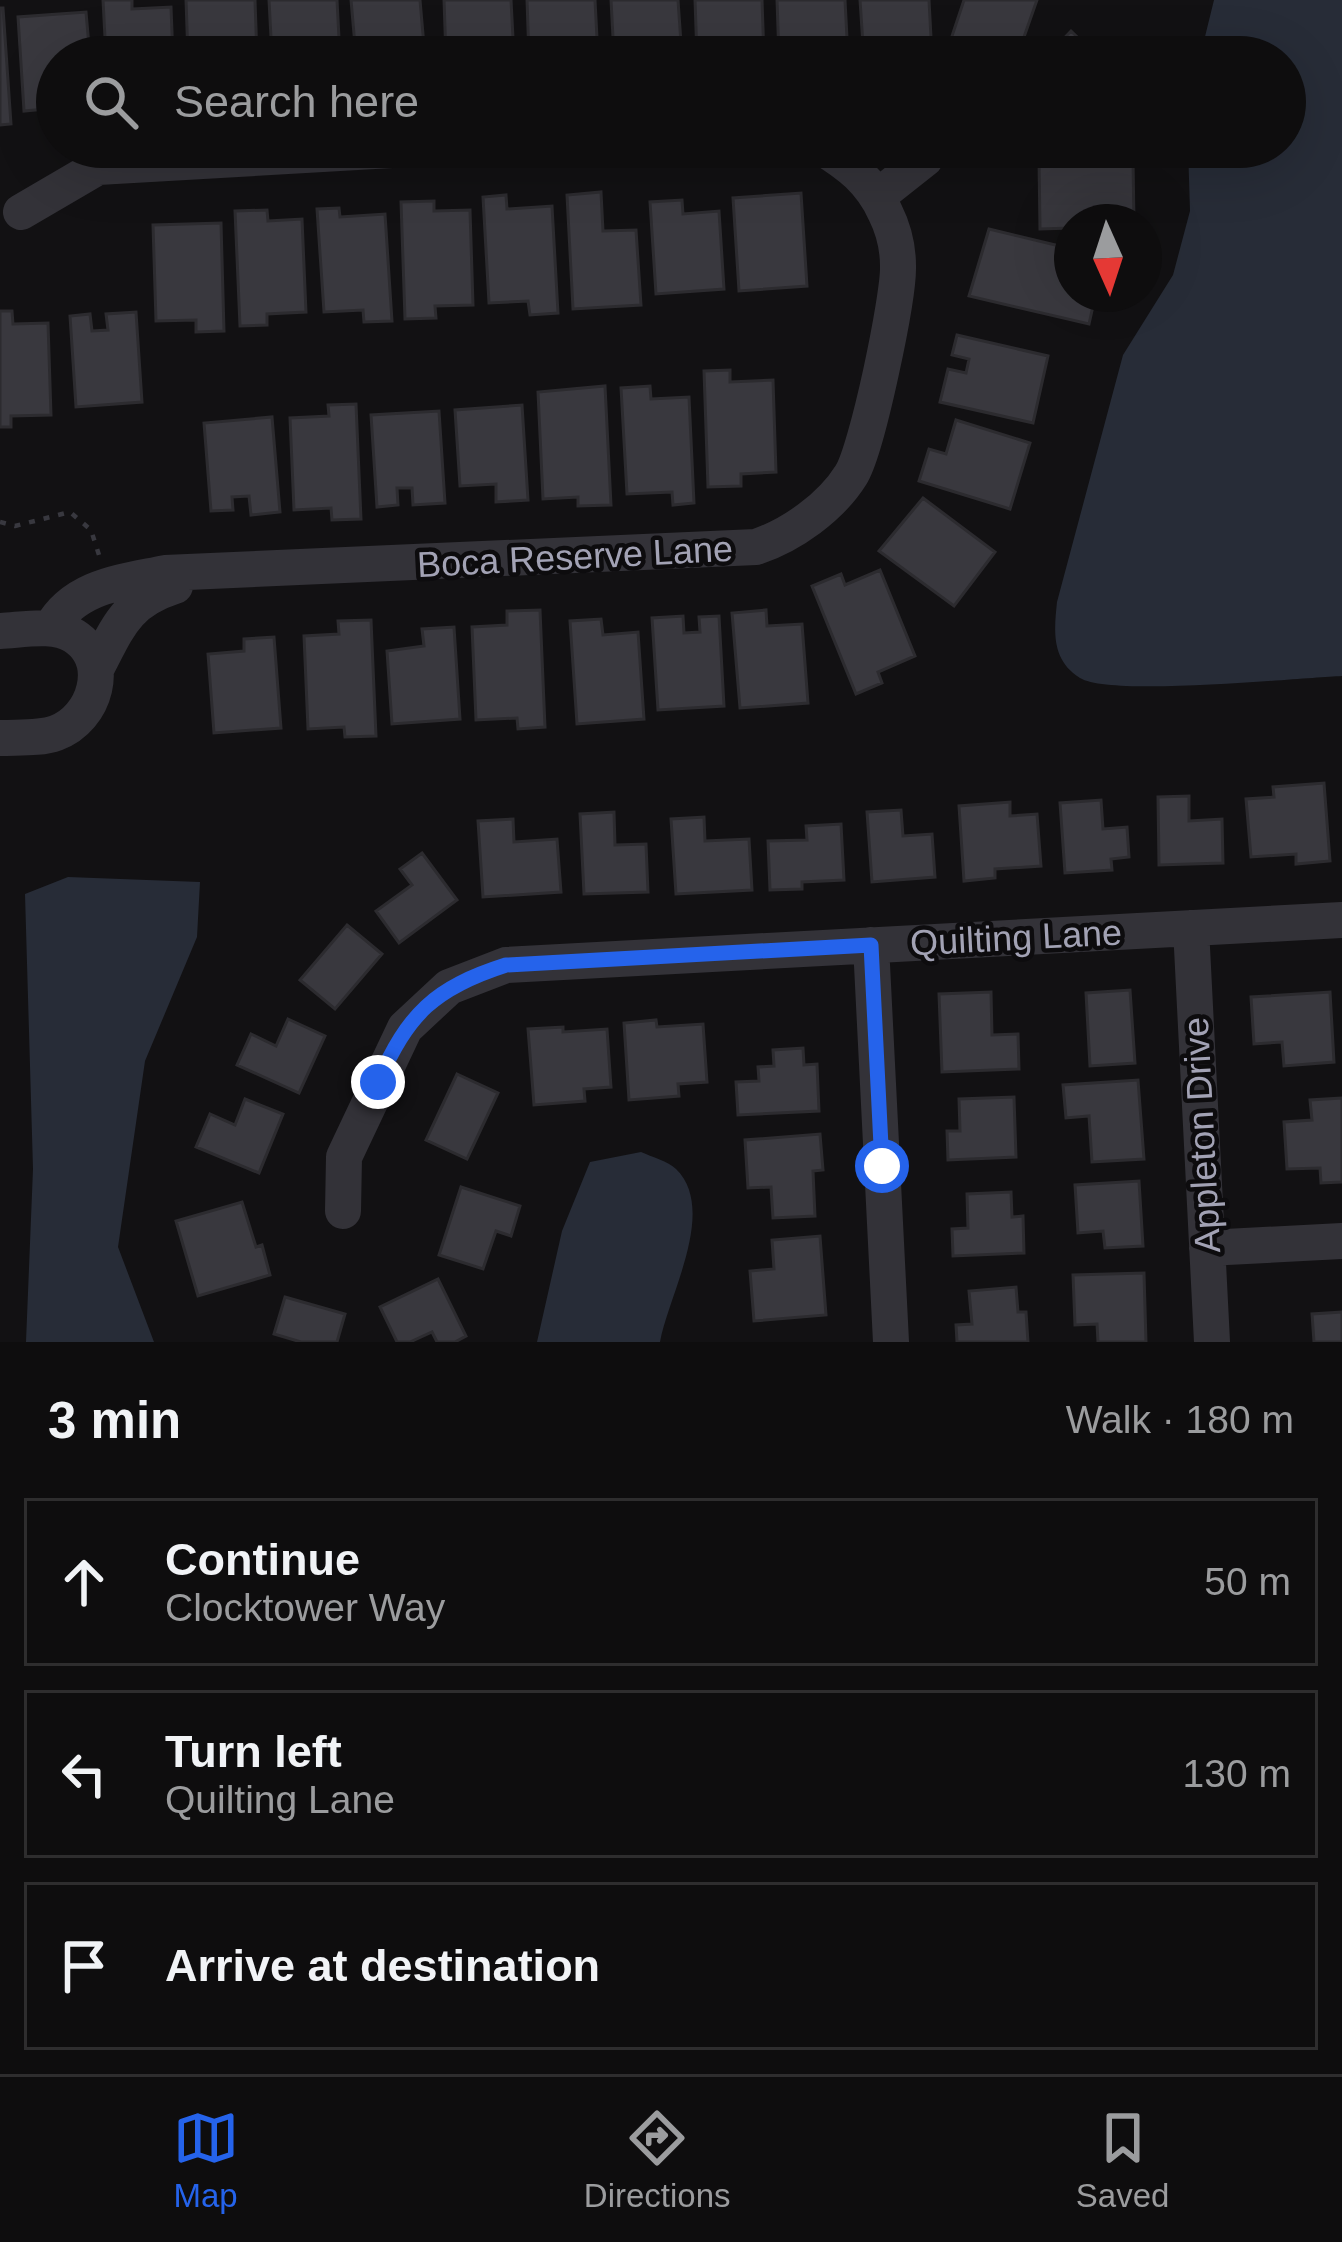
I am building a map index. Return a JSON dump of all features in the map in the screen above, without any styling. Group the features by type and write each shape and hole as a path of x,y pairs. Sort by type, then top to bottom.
{"street":[{"path":"21,212 96,168"},
{"name":"Boca Reserve Lane","path":"51,628 61,611 80,595 165,573 756,547 782,538 811,517 851,475 897,295 893,234 869,183 852,168"},
{"path":"877,197 913,168"},
{"name":"Boca Reserve Lane","path":"0,738 55,734 79,720 94,700 96,669 126,612 146,596 200,574"},
{"path":"0,632 51,628 73,634 88,649 96,669"},
{"name":"Quilting Lane","path":"343,1211 344,1157 394,1045 433,998 467,977 506,965 1342,920"},
{"name":"Appleton Drive","path":"1190,928 1212,1342"},
{"path":"871,945 891,1342"},
{"path":"1207,1248 1342,1241"}],"path":[{"path":"0,522 15,526 70,512 91,530 102,566"}],"shaded area":[{"path":"1214,0 1342,0 1342,676 1164,686 1080,678 1059,654 1057,602 1123,355 1150,312 1162,312 1162,293 1173,275 1190,211 1189,168 1306,168 1306,36 1205,36"},
{"path":"68,877 200,882 197,937 145,1061 118,1247 154,1342 26,1342 33,1169 25,894"},
{"path":"641,1152 676,1169 688,1186 692,1207 687,1254 660,1342 537,1342 562,1231 590,1162"}],"building":[{"path":"103,0 132,0 132,9 171,7 172,36 105,36"},
{"path":"186,0 255,0 256,36 187,36"},
{"path":"269,0 337,0 339,36 271,36"},
{"path":"351,0 420,0 423,36 354,36"},
{"path":"444,0 511,0 513,36 445,36"},
{"path":"527,0 595,0 597,36 528,36"},
{"path":"611,0 678,0 681,36 613,36"},
{"path":"695,0 762,0 763,36 696,36"},
{"path":"777,0 845,0 847,36 778,36"},
{"path":"860,0 929,0 931,36 862,36"},
{"path":"964,0 1037,0 1024,36 952,36"},
{"path":"0,8 11,124 0,125"},
{"path":"86,12 88,36 36,36 36,110 24,111 18,17"},
{"path":"1039,168 1133,168 1134,204 1054,204 1054,229 1040,229"},
{"path":"601,192 603,231 636,230 641,305 573,309 567,195"},
{"path":"801,193 807,286 739,291 733,198"},
{"path":"506,195 507,209 552,206 558,313 530,315 528,301 489,303 483,197"},
{"path":"682,200 683,214 719,211 724,289 656,294 650,202"},
{"path":"434,201 434,211 470,210 473,305 435,306 436,318 405,319 401,202"},
{"path":"339,208 340,217 385,214 392,321 364,322 363,310 324,312 317,209"},
{"path":"267,210 268,221 302,219 306,312 267,314 267,325 240,326 235,211"},
{"path":"221,223 224,331 196,332 196,320 156,321 153,225"},
{"path":"989,229 1054,245 1054,312 1092,312 1089,324 969,296"},
{"path":"0,311 12,311 13,324 48,323 51,415 11,416 11,427 0,427"},
{"path":"136,312 142,402 76,407 70,316 90,314 92,331 108,330 106,314"},
{"path":"957,335 1048,356 1033,423 940,402 948,369 966,373 969,359 952,355"},
{"path":"730,370 730,382 773,380 776,472 741,474 741,486 708,487 704,371"},
{"path":"605,386 611,505 578,506 578,497 543,499 538,392"},
{"path":"650,386 651,399 689,397 694,503 673,505 672,492 627,494 621,388"},
{"path":"356,404 361,519 332,520 331,508 294,510 290,418 329,416 328,405"},
{"path":"522,405 528,500 496,502 496,484 460,486 455,410"},
{"path":"439,411 445,503 413,505 412,488 397,488 398,505 377,507 371,415"},
{"path":"272,417 280,512 251,515 249,496 232,497 233,510 211,511 204,423"},
{"path":"956,420 1030,443 1010,509 919,481 929,449 946,454"},
{"path":"923,498 995,552 954,606 879,551"},
{"path":"880,570 915,656 878,672 882,683 856,694 812,586 841,574 845,585"},
{"path":"540,610 545,727 518,729 517,718 476,720 472,627 507,625 507,611"},
{"path":"766,610 767,626 802,624 808,703 740,708 732,613"},
{"path":"683,616 684,633 700,632 699,617 719,616 724,706 658,710 652,618"},
{"path":"601,619 603,635 638,632 644,719 577,724 570,621"},
{"path":"371,620 376,736 345,737 344,727 308,729 304,636 339,634 338,621"},
{"path":"454,627 460,719 392,724 387,651 424,646 422,629"},
{"path":"274,637 281,728 214,733 208,654 244,651 244,639"},
{"path":"1324,783 1330,861 1296,864 1296,854 1251,857 1246,799 1274,797 1273,787"},
{"path":"1189,796 1189,821 1222,819 1223,863 1159,865 1158,797"},
{"path":"1101,800 1103,829 1127,827 1129,857 1111,859 1112,870 1065,873 1060,803"},
{"path":"1010,802 1010,816 1037,814 1041,866 995,869 995,878 964,881 959,806"},
{"path":"901,810 903,836 932,834 935,877 872,882 867,812"},
{"path":"614,812 615,845 646,844 648,892 584,894 580,814"},
{"path":"704,817 705,841 749,839 752,890 676,894 671,819"},
{"path":"513,819 514,842 557,839 561,892 483,897 478,821"},
{"path":"841,824 844,880 802,882 802,889 770,890 768,841 807,840 806,826"},
{"path":"422,853 457,900 399,943 376,911 412,885 400,869"},
{"path":"347,925 382,954 335,1009 300,980"},
{"path":"1130,990 1135,1063 1090,1066 1086,993"},
{"path":"991,992 992,1035 1018,1034 1019,1069 942,1072 939,994"},
{"path":"1330,992 1334,1062 1284,1066 1282,1042 1254,1044 1251,997"},
{"path":"288,1019 325,1036 299,1093 237,1065 251,1034 276,1046"},
{"path":"656,1020 657,1027 703,1024 707,1082 678,1084 679,1096 629,1100 624,1023"},
{"path":"563,1027 563,1032 607,1029 611,1087 584,1089 585,1101 534,1105 528,1029"},
{"path":"803,1048 804,1065 817,1064 819,1111 738,1115 736,1082 759,1081 758,1067 774,1066 773,1050"},
{"path":"457,1074 498,1093 467,1159 426,1140"},
{"path":"1138,1080 1144,1159 1092,1162 1089,1116 1066,1118 1063,1085"},
{"path":"1014,1097 1016,1157 948,1160 947,1131 960,1131 959,1099"},
{"path":"1342,1098 1342,1182 1321,1183 1320,1168 1287,1169 1284,1122 1312,1120 1310,1100"},
{"path":"245,1099 283,1114 259,1173 196,1147 210,1114 235,1125"},
{"path":"820,1134 823,1170 813,1171 815,1216 773,1218 771,1187 748,1188 745,1140"},
{"path":"1139,1181 1143,1246 1105,1248 1103,1231 1078,1233 1075,1185"},
{"path":"461,1187 520,1206 511,1236 496,1231 483,1269 439,1255"},
{"path":"1011,1192 1012,1217 1023,1216 1024,1253 953,1256 952,1229 968,1228 967,1194"},
{"path":"242,1202 270,1275 198,1296 176,1221"},
{"path":"820,1236 826,1315 754,1321 750,1271 774,1269 772,1240"},
{"path":"1144,1273 1146,1342 1098,1342 1097,1324 1075,1325 1073,1275"},
{"path":"438,1279 466,1336 455,1342 437,1342 432,1332 397,1342 380,1307"},
{"path":"1016,1287 1018,1312 1026,1312 1028,1342 957,1342 956,1325 972,1324 969,1291"},
{"path":"285,1297 345,1314 337,1342 301,1342 274,1334"},
{"path":"1342,1312 1342,1342 1314,1342 1312,1314"}],"route":[{"path":"378,1082 405,1028 433,998 467,977 506,965 871,945 882,1166"}]}
